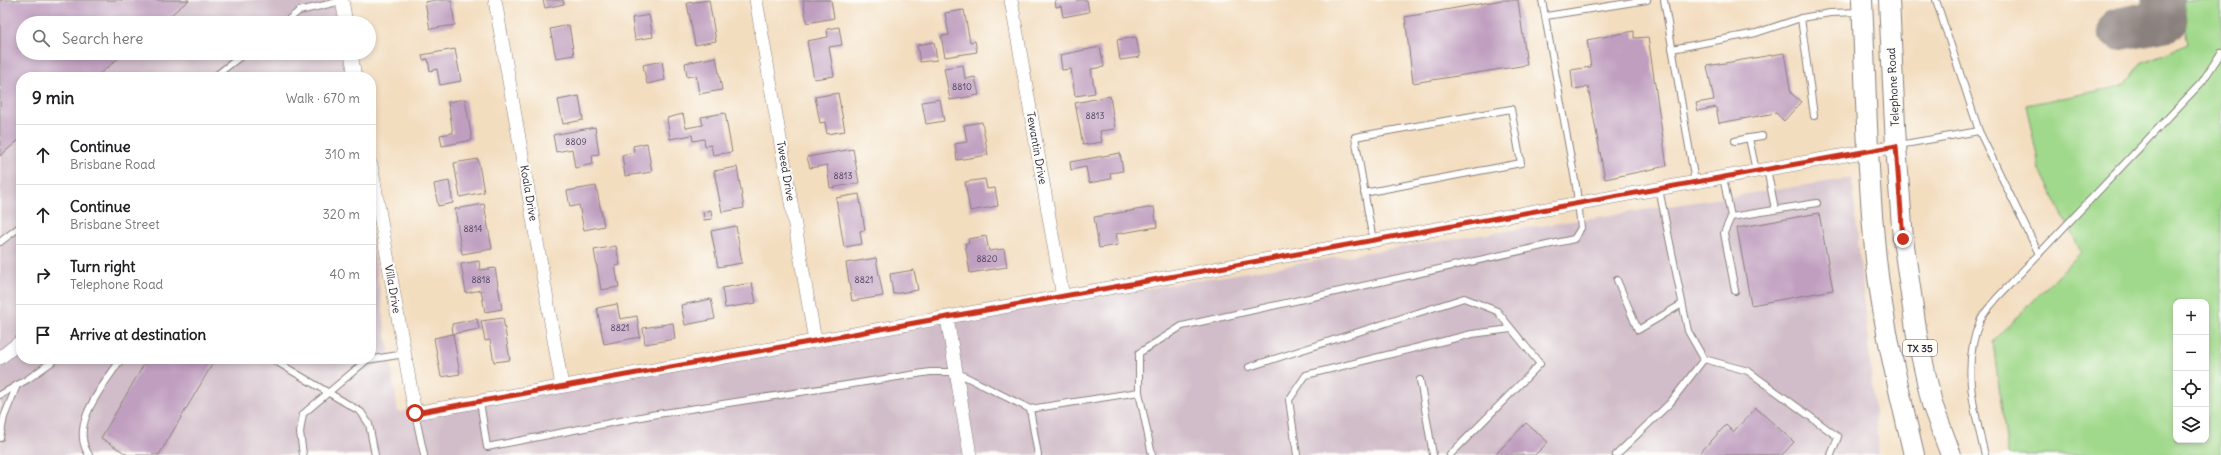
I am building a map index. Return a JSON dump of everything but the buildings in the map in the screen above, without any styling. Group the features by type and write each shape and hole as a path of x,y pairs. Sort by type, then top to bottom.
{"main road":[{"name":"Telephone Road","path":"1889,0 1896,146 1903,239 1917,336 1932,404 1951,455"},
{"name":"TX 35","path":"1862,6 1868,151 1876,260 1891,356 1914,455"}],"street":[{"name":"Koala Drive","path":"495,0 562,386"},
{"name":"Tweed Drive","path":"756,0 815,341"},
{"name":"Tewantin Drive","path":"1011,0 1063,297"},
{"path":"342,1 345,16"},
{"path":"352,60 354,72"},
{"path":"415,413 1896,146"},
{"name":"Villa Drive","path":"376,193 415,413"},
{"path":"947,318 970,455"},
{"path":"0,358 16,345"}],"lane":[{"path":"1152,455 1139,392 1139,353 1182,326 1574,239 1581,228 1578,204 1542,0"},
{"path":"1546,16 1647,0"},
{"path":"1664,0 1695,182"},
{"path":"1936,0 1979,131 2039,254"},
{"path":"293,16 299,11 342,1"},
{"path":"1672,49 1756,33 1801,18 1862,6"},
{"path":"1801,18 1814,116"},
{"path":"1985,455 1973,406 1969,377 1972,346 1980,320 1996,299 2184,102 2202,82 2221,53"},
{"path":"220,72 236,60"},
{"path":"1364,193 1521,163 1511,109 1355,137 1364,193 1373,241"},
{"path":"1896,146 1979,131"},
{"path":"1735,140 1762,136"},
{"path":"1749,138 1762,170 1775,210"},
{"path":"1723,177 1731,217 1724,232 1735,291"},
{"path":"1659,189 1688,331 1704,359 1748,371 1838,437 1831,455"},
{"path":"1731,217 1817,204"},
{"path":"0,242 16,230"},
{"path":"1617,280 1638,330 1682,304"},
{"path":"1249,367 1464,298 1497,311 1540,364 1450,455"},
{"path":"1297,455 1289,400 1306,375 1472,334 1511,329"},
{"path":"376,359 405,354"},
{"path":"1616,455 1670,403 1704,359"},
{"path":"0,395 48,364"},
{"path":"89,455 86,450 83,434 88,410 118,364"},
{"path":"281,364 331,392 361,412 369,424 375,455"},
{"path":"303,455 300,432 303,414 362,364"},
{"path":"480,401 487,447 651,415 930,372 956,372 1030,409 1139,392"},
{"path":"1420,380 1433,455"},
{"path":"0,438 4,417 17,385"},
{"path":"1030,409 1038,455"},
{"path":"415,413 424,455"}],"shaded area":[{"path":"0,0 336,0 338,16 16,16 16,60 345,60 347,72 16,72 16,364 376,364 376,266 398,412 1363,253 1852,178 1879,455 0,455"}],"green space":[{"path":"2180,0 2221,0 2221,455 2008,455 1993,342 2081,252 2040,170 2026,105 2123,86 2141,63 2188,44"}],"taxiway":[{"path":"2119,29 2166,20 2163,0"}],"route":[{"path":"415,413 1896,146 1903,239"}]}
